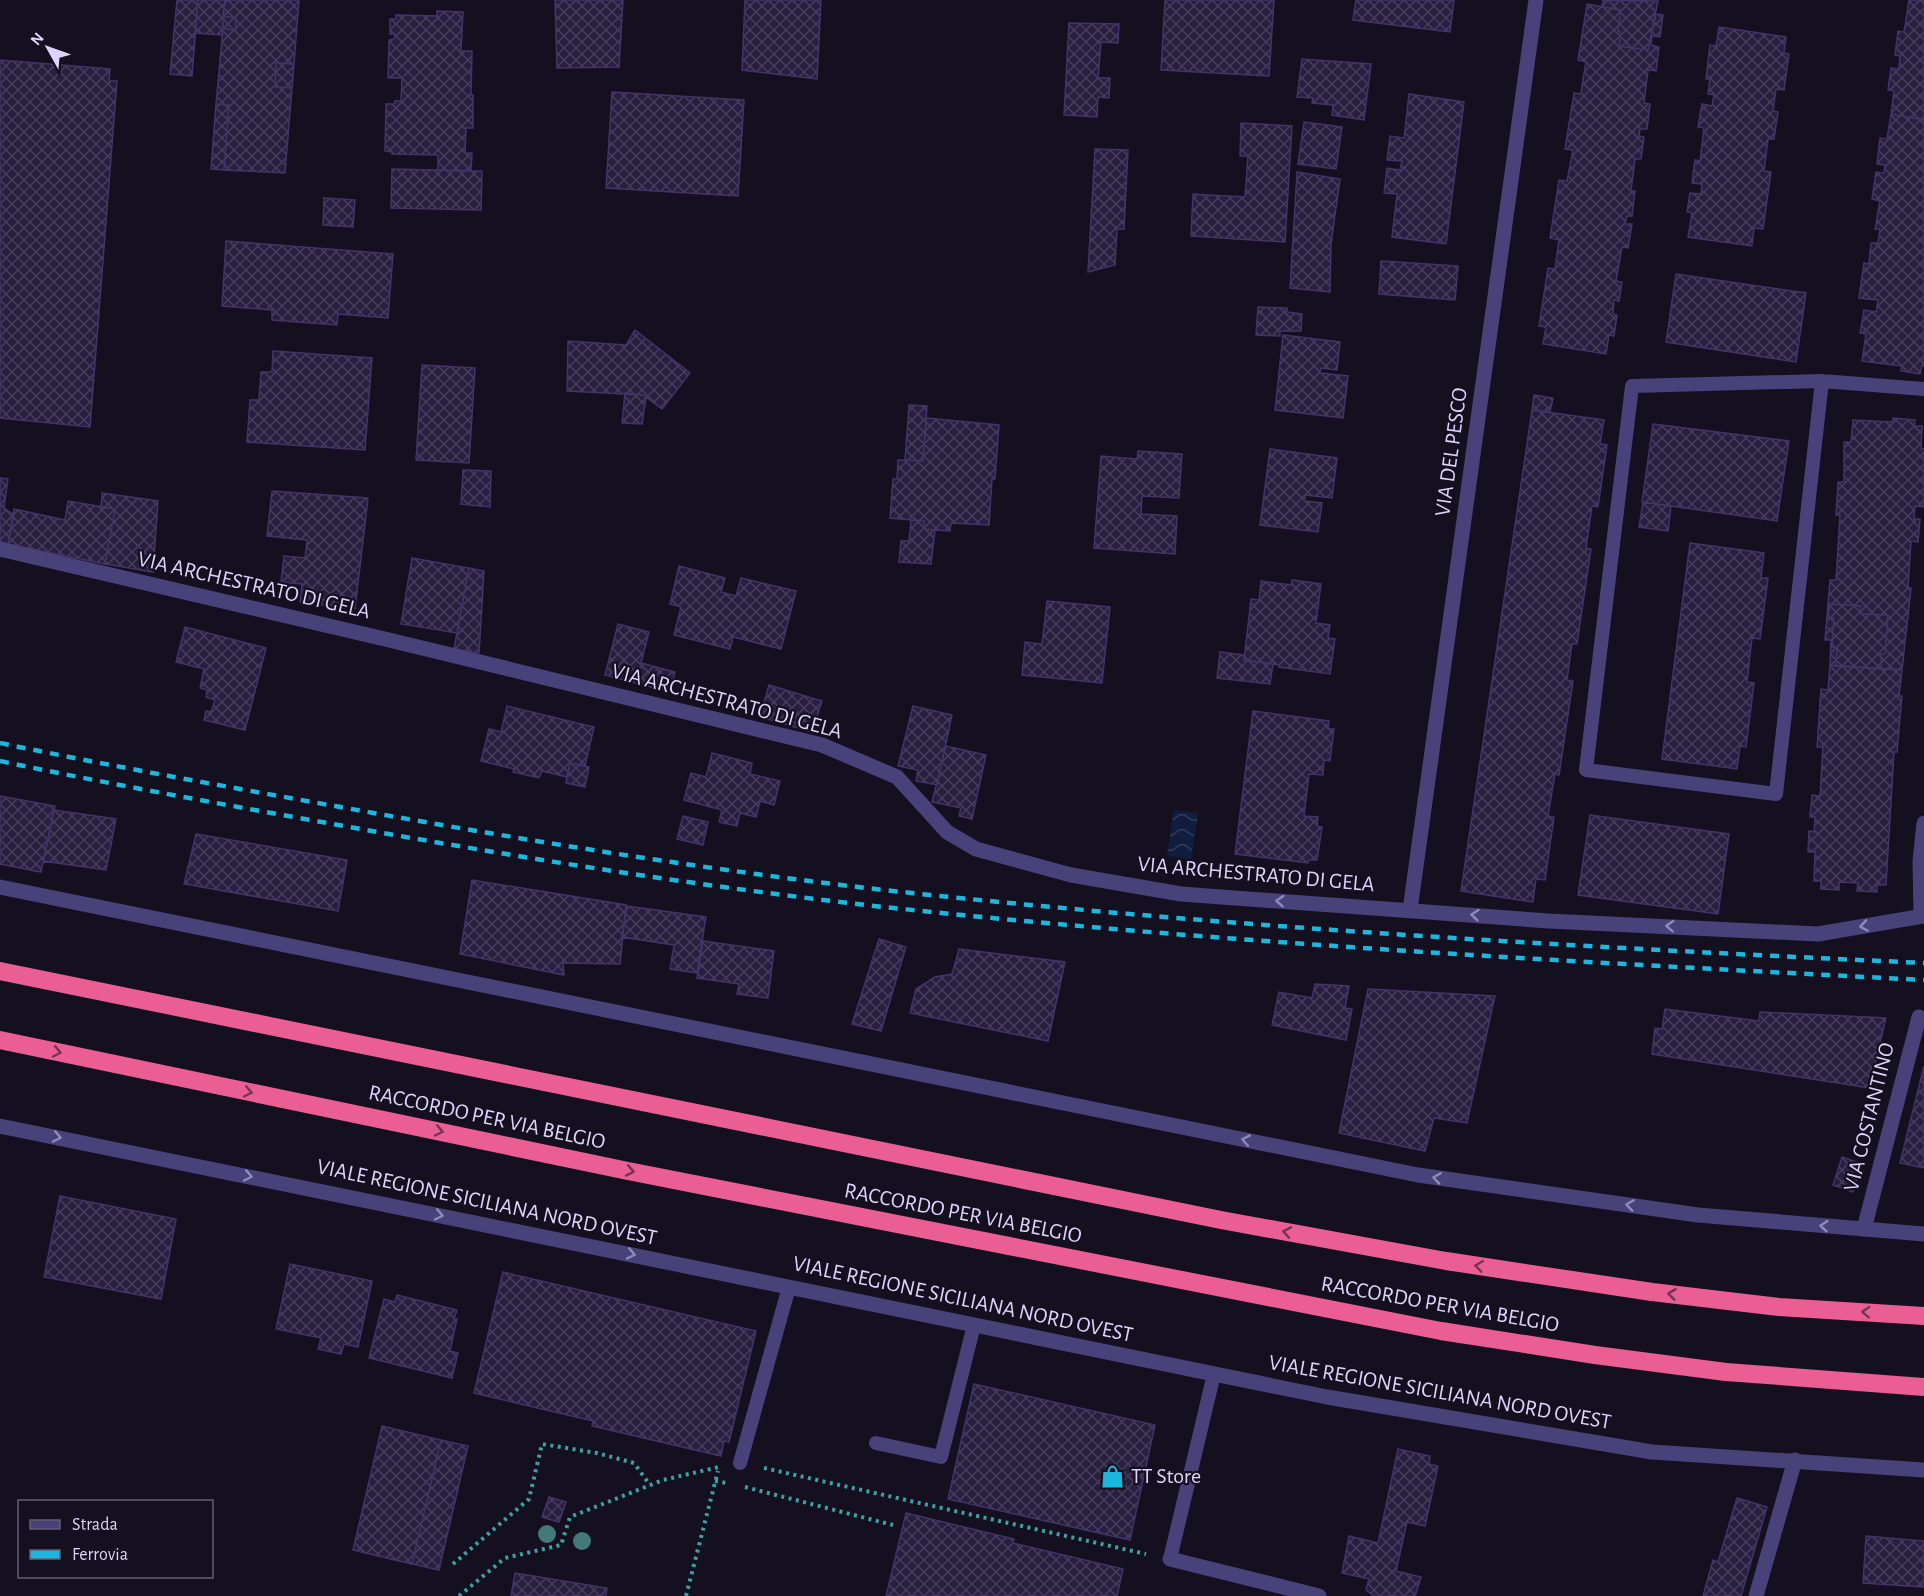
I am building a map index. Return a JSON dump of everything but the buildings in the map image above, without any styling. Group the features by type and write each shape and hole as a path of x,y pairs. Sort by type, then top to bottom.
{"highway":[{"name":"RACCORDO PER VIA BELGIO","path":"0,971 1221,1220 1334,1241 1446,1261 1652,1292 1779,1307 1924,1316"},
{"name":"RACCORDO PER VIA BELGIO","path":"0,1040 628,1171 1441,1331 1595,1355 1726,1372 1924,1387"}],"street":[{"name":"VIA DEL PESCO","path":"1410,910 1536,0"},
{"name":"VIA ARCHESTRATO DI GELA","path":"0,549 389,640 822,746 897,777 947,832 976,849 1071,875 1181,894 1549,921 1818,933 1923,916"},
{"path":"1923,916 1920,861 1924,823"},
{"path":"0,887 1418,1175 1698,1215 1924,1234"},
{"name":"VIA COSTANTINO","path":"1864,1229 1919,1017"},
{"name":"VIALE REGIONE SICILIANA NORD OVEST","path":"0,1126 1327,1397 1652,1452 1924,1470"},
{"path":"1756,1596 1795,1460"},
{"path":"1170,1559 1319,1596"}],"lane":[{"path":"1822,381 1776,794 1586,770 1632,386 1822,381 1924,389"},
{"path":"740,1463 789,1287"},
{"path":"876,1443 941,1457 974,1325"},
{"path":"1170,1559 1214,1374"}],"path":[{"path":"453,1564 529,1499 542,1444 597,1453 634,1463 650,1485"},
{"path":"459,1596 505,1558 561,1545 570,1517 650,1485 740,1463 1170,1559"},
{"path":"686,1596 718,1467"},
{"path":"715,1481 756,1489 893,1525"}],"water":[{"path":"1174,810 1198,813 1191,859 1167,856"}],"railway":[{"path":"0,743 540,842 746,873 884,890 1274,926 1924,963"},
{"path":"0,761 237,807 528,858 670,880 884,907 1274,942 1924,980"}],"place":[{"name":"TT Store","path":"1113,1476"}]}
